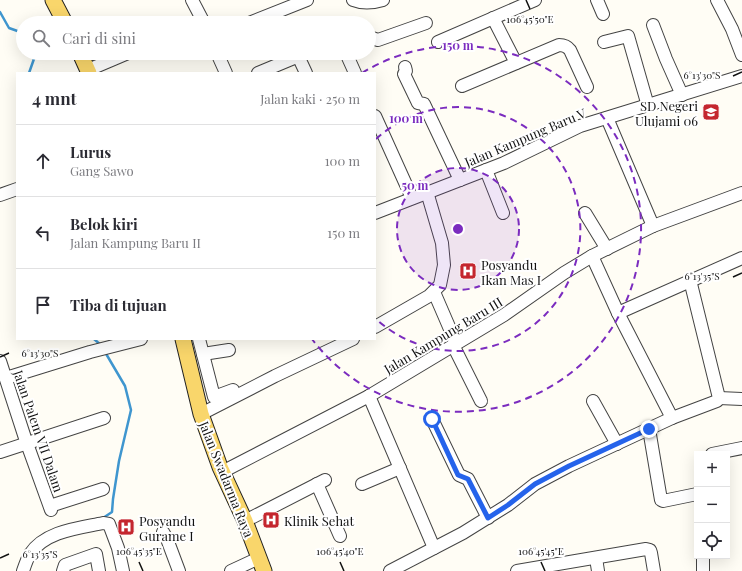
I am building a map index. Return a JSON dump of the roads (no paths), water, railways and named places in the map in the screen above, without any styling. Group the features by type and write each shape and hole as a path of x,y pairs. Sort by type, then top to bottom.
{"main road":[{"path":"53,0 61,16"},
{"path":"83,60 89,72"},
{"name":"Jalan Swadarma Raya","path":"183,340 202,414 222,472 245,521 262,565"}],"street":[{"path":"192,0 199,16"},
{"path":"267,16 307,0"},
{"path":"353,0 364,3 374,3 383,0"},
{"path":"438,42 535,0"},
{"path":"597,0 603,14"},
{"path":"717,0 732,29 742,55"},
{"path":"493,18 516,63"},
{"path":"376,39 378,40 426,23"},
{"path":"653,24 682,95"},
{"path":"604,42 628,36 648,106"},
{"path":"462,86 563,45 567,46 570,50 587,87"},
{"path":"89,72 114,60"},
{"path":"220,60 226,72"},
{"path":"260,72 289,60"},
{"path":"300,60 306,72"},
{"path":"349,60 355,72"},
{"path":"405,67 406,71 404,74 417,101 418,103 424,103 460,180"},
{"name":"Jalan Kampung Baru V","path":"376,213 516,158 580,126 742,76"},
{"path":"376,118 412,198"},
{"path":"607,118 653,226"},
{"path":"486,170 493,191 503,213"},
{"path":"0,195 16,189"},
{"path":"376,326 429,296 440,285 444,265 442,243 427,192"},
{"name":"Jalan Kampung Baru III","path":"222,472 369,396 504,315 564,273 592,256 653,226 742,193"},
{"path":"586,213 607,249"},
{"path":"592,256 618,313 672,418"},
{"path":"618,313 742,258"},
{"path":"690,280 719,398"},
{"path":"434,292 454,344 481,401"},
{"path":"6,378 137,340"},
{"path":"199,340 214,397 238,388"},
{"path":"202,414 275,376 351,340"},
{"path":"203,354 229,350"},
{"name":"Jalan Palem VII Dalam","path":"0,361 50,508 103,489"},
{"path":"369,396 434,548"},
{"path":"397,569 488,518 535,484 569,466 672,418 717,401 719,398 742,399"},
{"path":"593,401 617,444"},
{"path":"0,452 104,418"},
{"path":"432,419 458,475 468,479 488,518"},
{"path":"649,429 661,500 663,501 694,495"},
{"path":"727,451 742,448"},
{"path":"362,484 400,468"},
{"path":"245,521 321,482 340,536"},
{"path":"23,571 28,558 37,545 62,531 103,523 109,524 118,548 123,571"},
{"path":"163,532 168,540 179,571"},
{"path":"517,571 646,549 650,550 654,571"},
{"path":"63,571 65,565 96,554 99,571"},
{"path":"596,558 598,571"},
{"path":"703,559 703,571"},
{"path":"231,571 262,565"}],"waterway":[{"path":"0,12 9,28 16,30"},
{"path":"29,72 34,60"},
{"path":"95,340 102,346"},
{"path":"103,518 112,512 119,461 131,410 125,386 105,352"}],"place":[{"name":"SD Negeri Ulujami 06","path":"711,112"},
{"name":"Posyandu Ikan Mas I","path":"468,271"},
{"name":"Klinik Sehat","path":"271,520"},
{"name":"Posyandu Gurame I","path":"126,527"}]}
